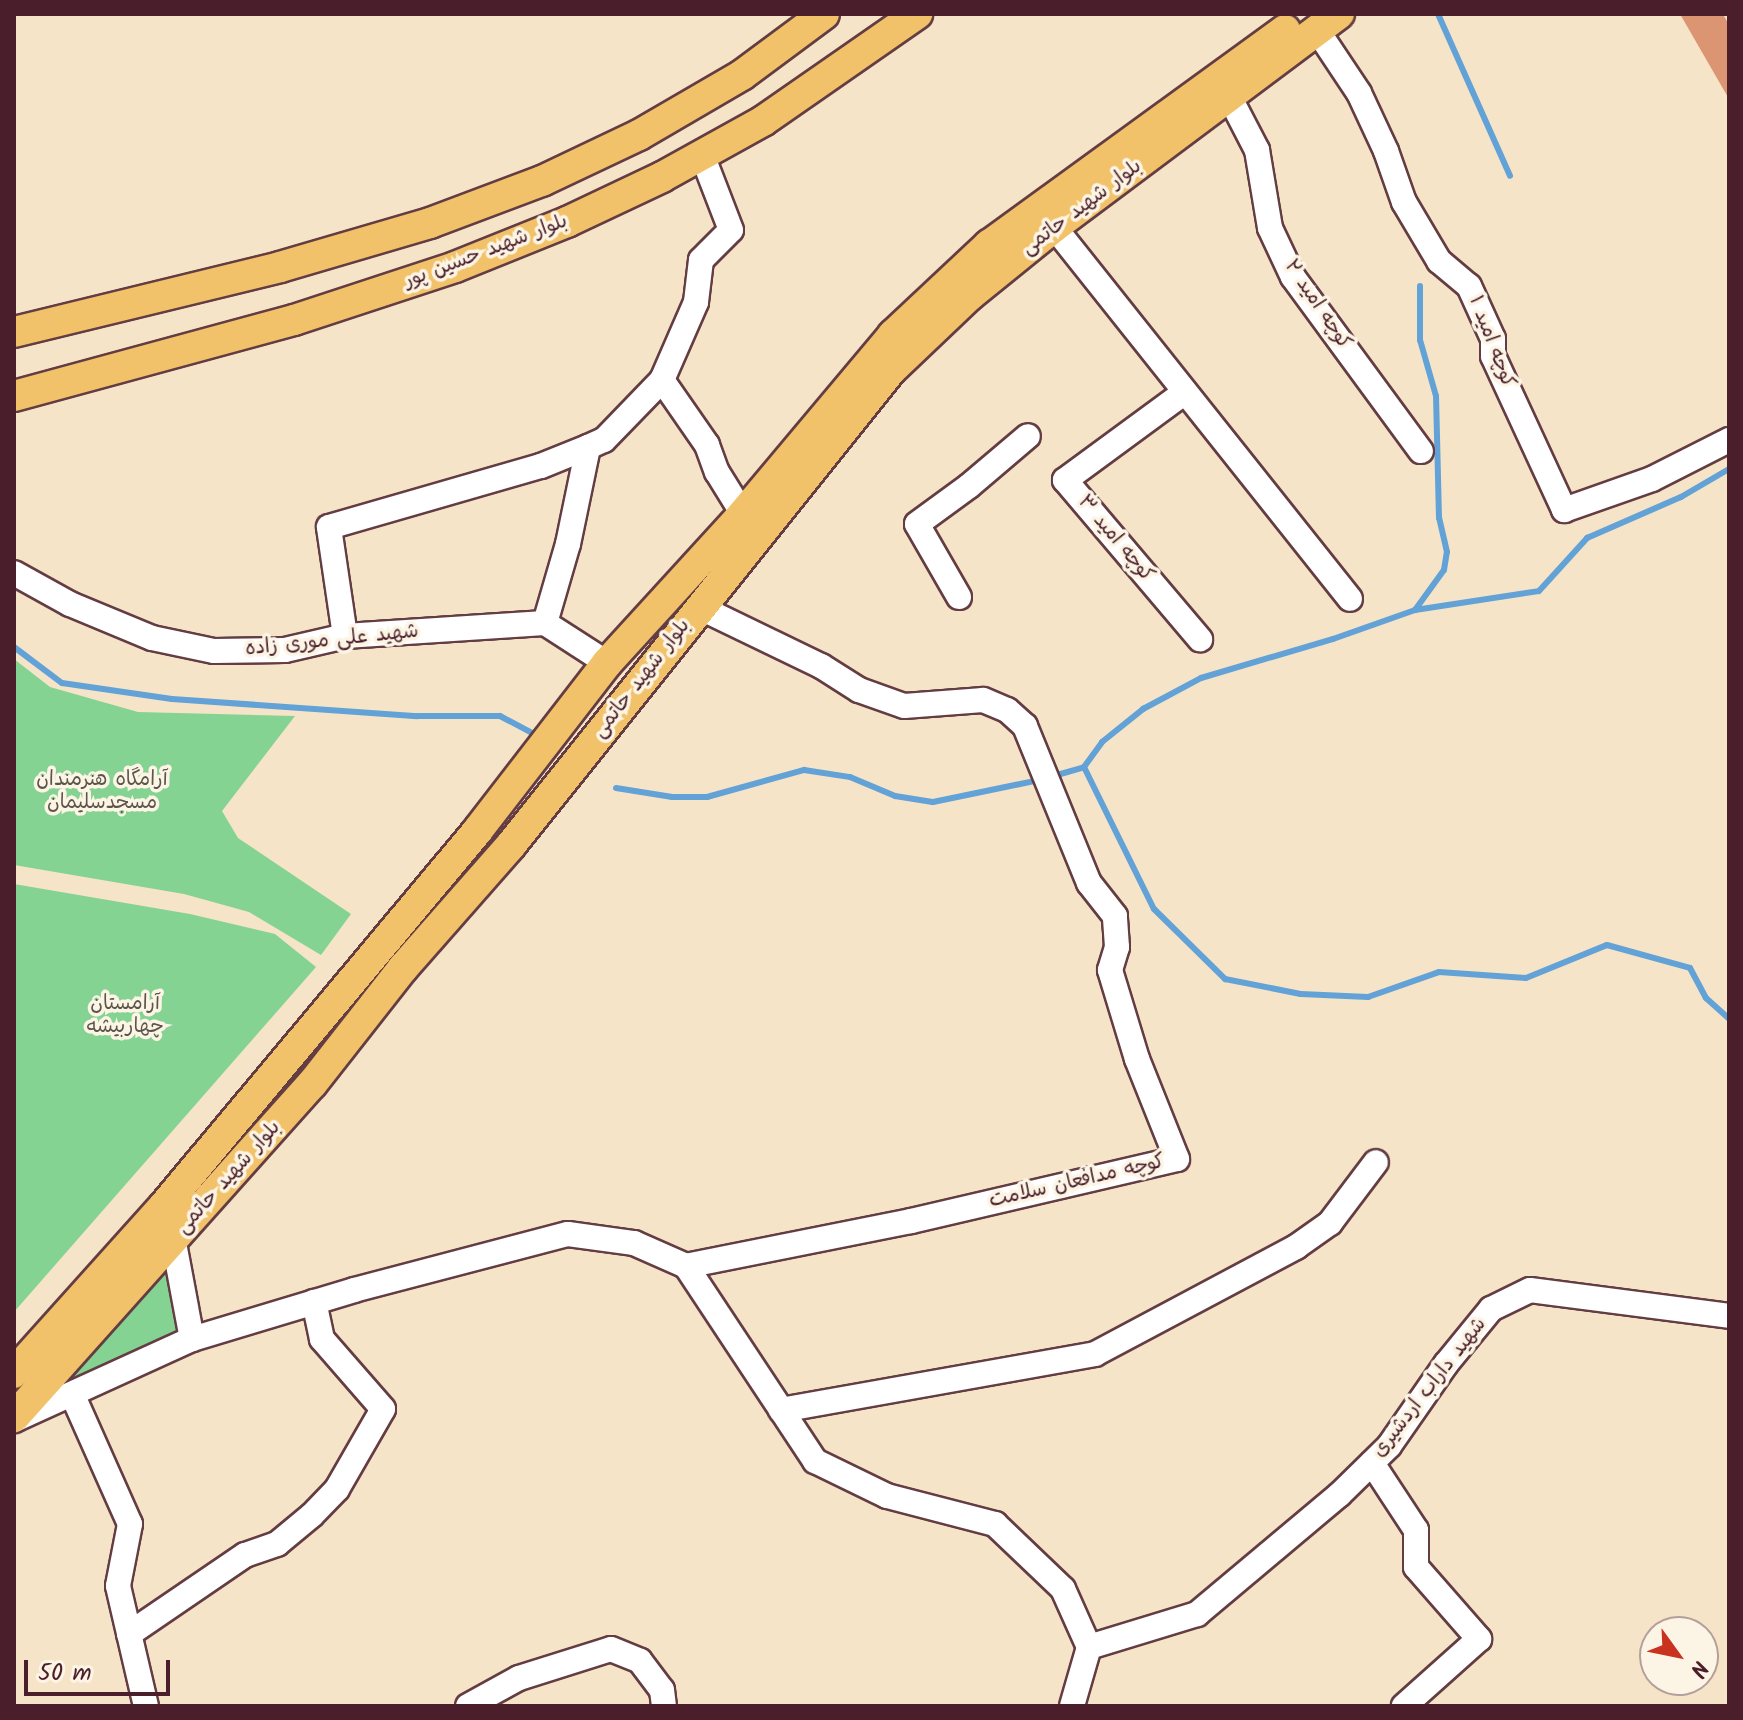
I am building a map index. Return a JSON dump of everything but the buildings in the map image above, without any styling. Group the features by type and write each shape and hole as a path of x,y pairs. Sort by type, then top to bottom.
{"main road":[{"path":"14,332 280,267 430,223 542,181 639,135 742,75 824,14"},
{"name":"بلوار شهيد حسین پور","path":"14,396 294,320 455,267 567,222 763,121 917,14"},
{"name":"بلوار شهید حاتمی","path":"14,1373 163,1207 478,830 607,663 743,514 893,335 989,245 1046,218 1230,98 1321,19"},
{"name":"بلوار شهید حاتمی","path":"14,1419 312,1084 403,968 511,845 891,370 1046,218 1321,19"}],"street":[{"name":"کوچه امید ۱","path":"1321,19 1386,151 1404,202 1439,261 1469,286 1493,339 1493,356 1564,510 1652,479 1729,440"},
{"name":"کوچه امید ۲","path":"1230,98 1257,150 1270,228 1293,277 1421,451"},
{"path":"345,636 329,527 527,470 604,440 662,380 696,302 701,260 731,230 702,155"},
{"path":"1046,218 1350,599"},
{"path":"662,380 707,445 717,472 743,514"},
{"name":"کوچه امید ۳","path":"1185,392 1065,480 1200,639"},
{"path":"959,597 917,524 969,486 1028,436"},
{"path":"588,447 568,544 545,623 607,663"},
{"name":"شهید علی موری زاده","path":"14,573 70,604 152,638 214,651 285,650 345,636 545,623"},
{"name":"کوچه مدافعان سلامت","path":"686,1266 911,1221 1177,1159 1137,1059 1110,970 1117,947 1115,916 1089,883 1052,785 1025,726 1007,710 983,700 904,706 859,690 821,666 699,607"},
{"path":"781,1410 1095,1354 1296,1247 1330,1223 1376,1162"},
{"path":"163,1207 175,1238 192,1339"},
{"path":"14,1419 73,1396 192,1339 314,1302 568,1234 634,1243 686,1266 815,1461 863,1487 926,1508 995,1524 1063,1589 1089,1647 1072,1706"},
{"name":"شهید داراب اردشیری","path":"1089,1647 1197,1614 1389,1446 1446,1364 1491,1309 1530,1290 1729,1316"},
{"path":"129,1634 245,1555 277,1544 312,1515 337,1489 383,1409 322,1339 314,1302"},
{"path":"73,1396 130,1524 118,1586 146,1706"},
{"path":"1372,1463 1416,1530 1416,1567 1479,1639 1404,1706"},
{"path":"468,1706 519,1678 611,1649 640,1661 662,1690 664,1706"}],"green space":[{"name":"آرامگاه هنرمندان مسجدسلیمان","path":"14,659 50,687 138,712 295,716 222,811 238,838 351,914 321,955 249,912 184,894 14,865"},
{"name":"آرامستان چهاربیشه","path":"14,884 190,914 275,934 316,967 14,1312"},
{"path":"164,1264 182,1329 52,1396"}],"waterway":[{"path":"1438,14 1510,176"},
{"path":"1415,610 1444,570 1447,552 1439,518 1436,396 1420,340 1420,286"},
{"path":"1050,777 1084,767 1102,742 1143,709 1201,678 1333,639 1415,610 1539,591 1587,538 1681,497 1729,469"},
{"path":"14,647 62,683 172,699 417,716 500,716 538,736"},
{"path":"1084,767 1154,909 1225,979 1301,994 1368,997 1439,972 1526,978 1607,945 1690,968 1706,998 1729,1019"},
{"path":"616,788 672,797 707,797 804,770 850,777 895,796 933,802 1039,780"}]}
